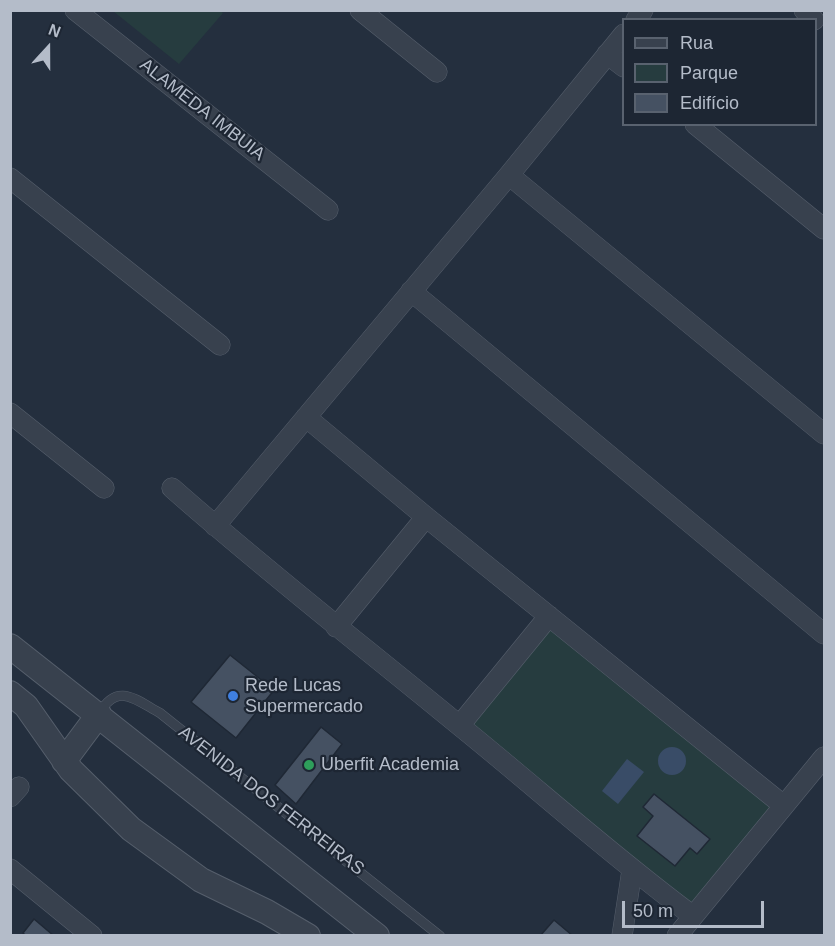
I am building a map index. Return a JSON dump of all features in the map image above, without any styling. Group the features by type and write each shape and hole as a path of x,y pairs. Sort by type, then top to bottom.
{"street":[{"name":"ALAMEDA IMBUIA","path":"75,10 328,210"},
{"path":"360,10 437,72"},
{"path":"215,526 622,36"},
{"path":"607,54 622,65"},
{"path":"697,126 825,229"},
{"path":"509,175 825,434"},
{"path":"10,178 220,345"},
{"path":"411,291 825,634"},
{"path":"10,413 104,488"},
{"path":"306,417 426,518 783,805"},
{"path":"172,488 336,627 460,725 632,870 693,916"},
{"path":"336,627 426,518"},
{"path":"460,725 549,616"},
{"path":"10,646 99,714 377,936"},
{"path":"10,693 26,706 71,770 131,829 192,873 308,936"},
{"path":"64,761 99,714"},
{"path":"677,936 825,757"},
{"path":"10,869 92,935"},
{"path":"622,936 632,870"}],"lane":[{"name":"AVENIDA DOS FERREIRAS","path":"99,714 105,702 115,695 128,696 160,713 440,936"}],"green space":[{"path":"113,11 220,11 223,13 179,64"},
{"path":"549,616 783,805 693,916 460,725"}],"water":[{"path":"672,747 682,751 686,761 682,771 672,775 662,771 658,761 662,751"},
{"path":"627,759 644,772 618,804 602,791"}],"building":[{"name":"Rede Lucas Supermercado","path":"230,655 274,690 236,738 191,702"},
{"name":"Uberfit Academia","path":"321,727 342,744 296,804 275,785"},
{"path":"654,794 710,839 697,854 690,848 675,866 637,836 653,816 643,807"},
{"path":"34,919 54,936 26,936 23,933"},
{"path":"554,920 573,936 540,936"}],"place":[{"name":"Rede Lucas Supermercado","path":"233,696"},
{"name":"Uberfit Academia","path":"309,765"}]}
